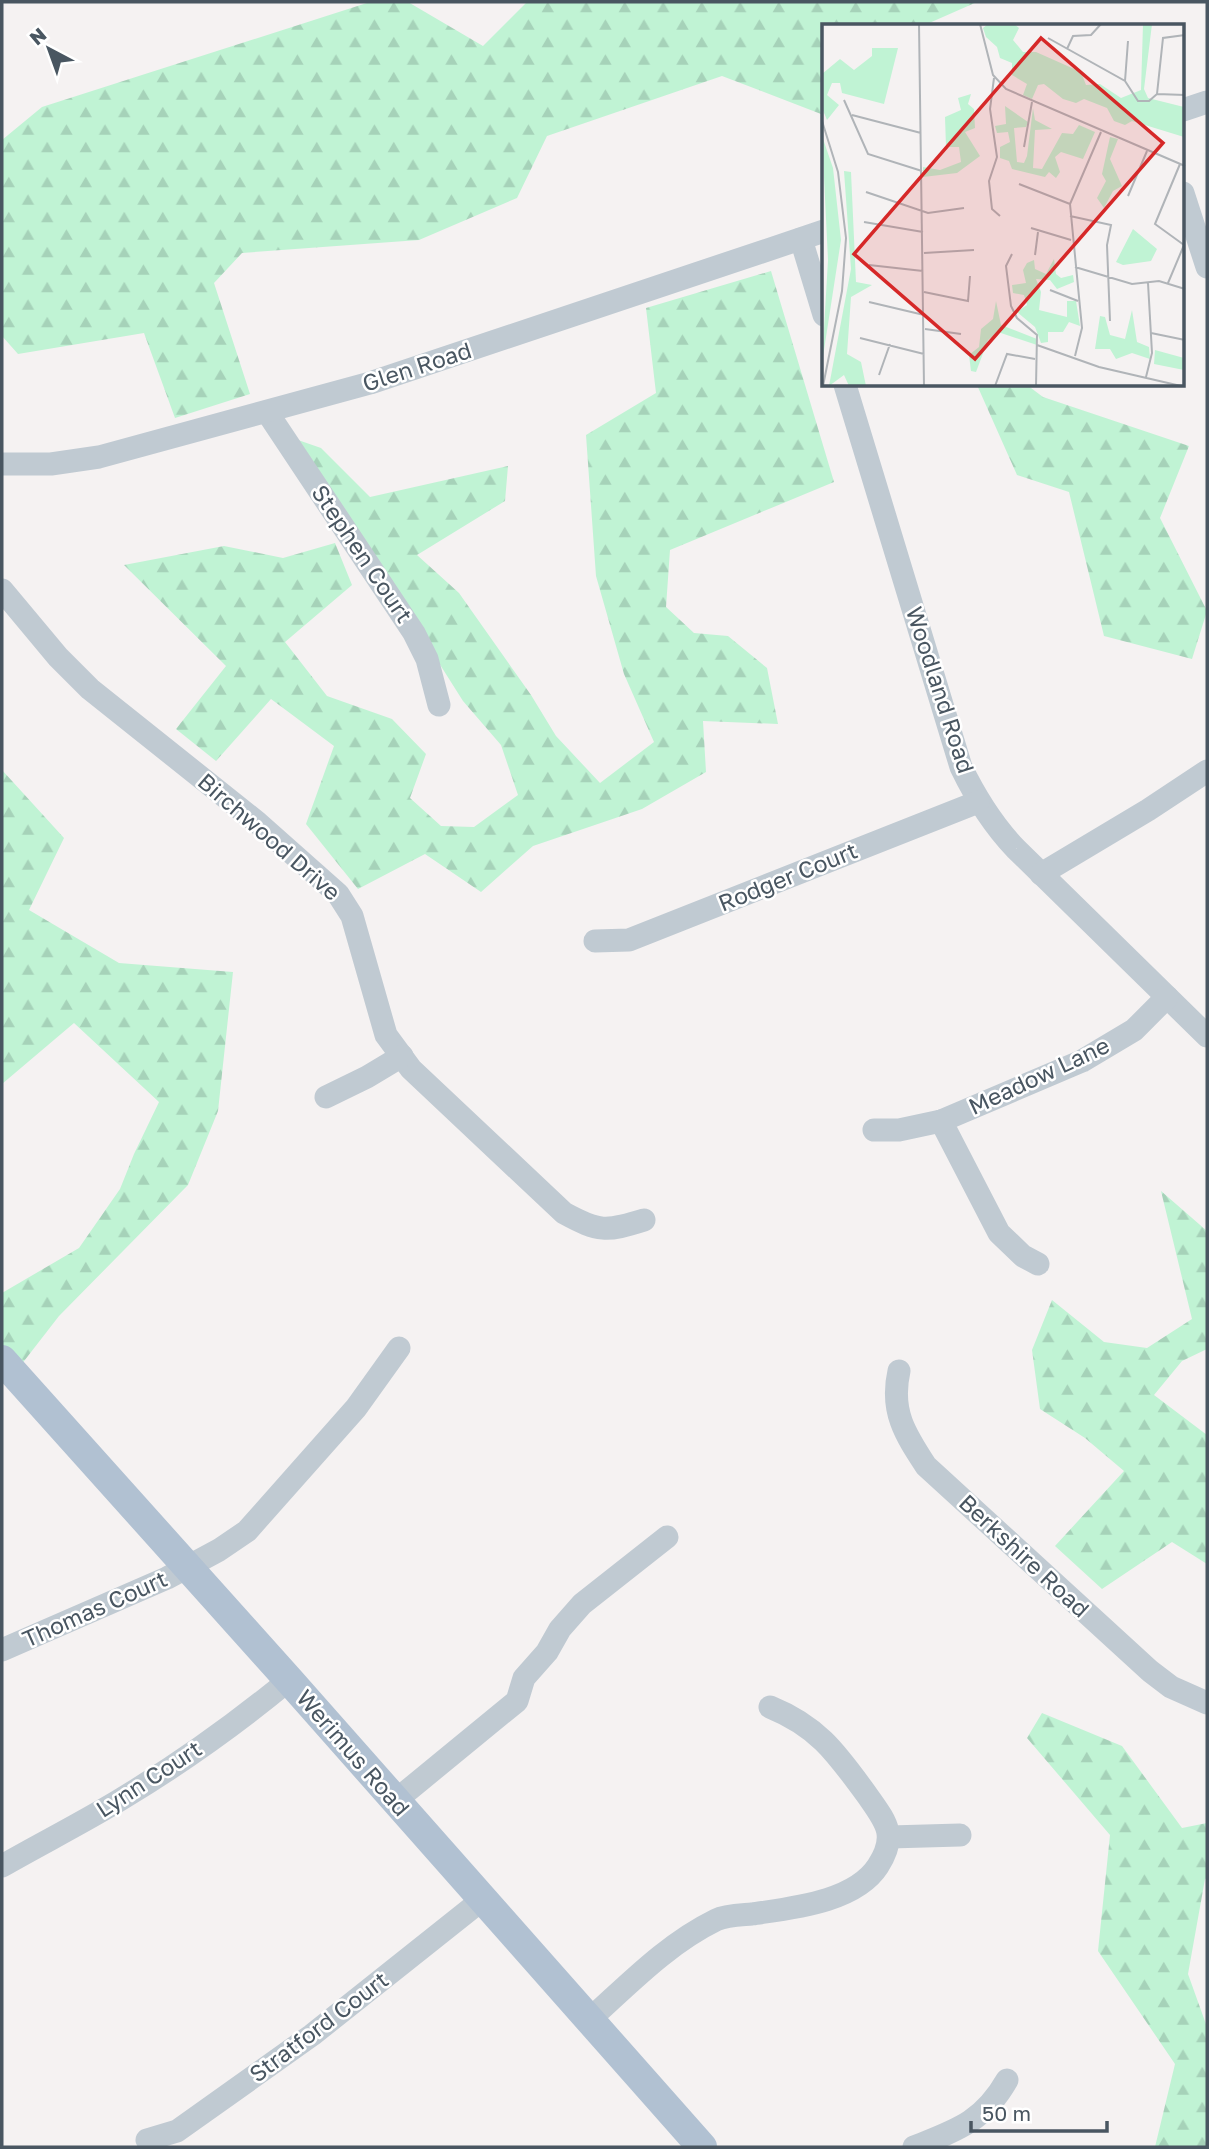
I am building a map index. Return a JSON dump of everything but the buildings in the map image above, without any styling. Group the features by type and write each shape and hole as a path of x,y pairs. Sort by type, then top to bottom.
{"main road":[{"name":"Werimus Road","path":"2,1360 189,1567 702,2147"}],"street":[{"path":"1184,110 1207,102"},
{"path":"1184,196 1207,267"},
{"name":"Glen Road","path":"2,464 51,464 99,457 267,412 444,359 822,233"},
{"path":"801,239 822,308"},
{"name":"Woodland Road","path":"846,387 961,767 978,802 997,829 1041,874 1207,1035"},
{"name":"Stephen Court","path":"267,412 414,633 427,659 439,705"},
{"name":"Birchwood Drive","path":"2,590 58,657 90,689 258,823 338,894 352,916 386,1035 411,1069 564,1213 590,1227 617,1228 644,1220"},
{"path":"1041,874 1207,771"},
{"name":"Rodger Court","path":"594,941 629,940 978,802"},
{"name":"Meadow Lane","path":"874,1130 899,1130 941,1122 1082,1061 1134,1030 1167,998"},
{"path":"326,1097 402,1056"},
{"name":"Meadow Lane","path":"941,1122 999,1233 1023,1256 1038,1264"},
{"name":"Thomas Court","path":"2,1650 189,1567 247,1531 356,1408 399,1348"},
{"name":"Berkshire Road","path":"899,1371 894,1392 904,1432 926,1466 1150,1671 1171,1686 1207,1703"},
{"path":"395,1801 517,1701 524,1678 582,1604 667,1537"},
{"name":"Lynn Court","path":"2,1866 122,1799 258,1705 289,1680"},
{"path":"590,2019 669,1948 718,1919 772,1911 852,1891 871,1877 884,1857 890,1837 881,1815 830,1747 814,1730 792,1716 770,1707"},
{"path":"890,1837 960,1835"},
{"name":"Stratford Court","path":"147,2140 177,2131 312,2035 483,1899"},
{"path":"914,2147 968,2123 994,2102 1007,2080"}],"green space":[{"path":"370,2 408,2 483,46 527,2 977,2 927,24 822,24 822,114 722,76 547,136 517,198 419,240 242,253 214,283 250,394 175,418 144,333 18,354 2,336 2,140 42,107"},
{"path":"771,271 834,482 670,550 666,607 694,633 728,636 767,668 778,724 703,721 706,772 642,809 533,846 481,892 425,854 358,889 306,824 334,746 271,699 216,761 176,729 226,666 124,565 224,546 283,558 335,543 352,585 285,642 327,696 392,719 426,754 410,798 441,826 474,827 518,795 501,745 463,701 298,440 321,448 370,497 508,466 505,501 417,555 459,593 531,695 556,736 600,783 654,742 624,674 596,576 586,435 656,393 646,308"},
{"path":"978,387 1030,387 1043,397 1189,446 1160,518 1207,611 1192,659 1104,636 1069,492 1017,475"},
{"path":"2,770 64,838 29,910 119,963 233,972 218,1111 188,1185 59,1316 14,1374 2,1360 2,1293 79,1248 120,1189 159,1102 74,1023 2,1084"},
{"path":"1161,1191 1207,1231 1207,1349 1182,1361 1154,1395 1207,1435 1207,1564 1172,1542 1102,1589 1055,1546 1124,1471 1085,1438 1040,1409 1032,1350 1052,1300 1104,1342 1147,1348 1192,1319"},
{"path":"1042,1713 1122,1746 1182,1828 1207,1823 1207,1878 1188,1974 1207,2027 1207,2147 1155,2147 1175,2064 1098,1951 1110,1835 1027,1738"}]}
